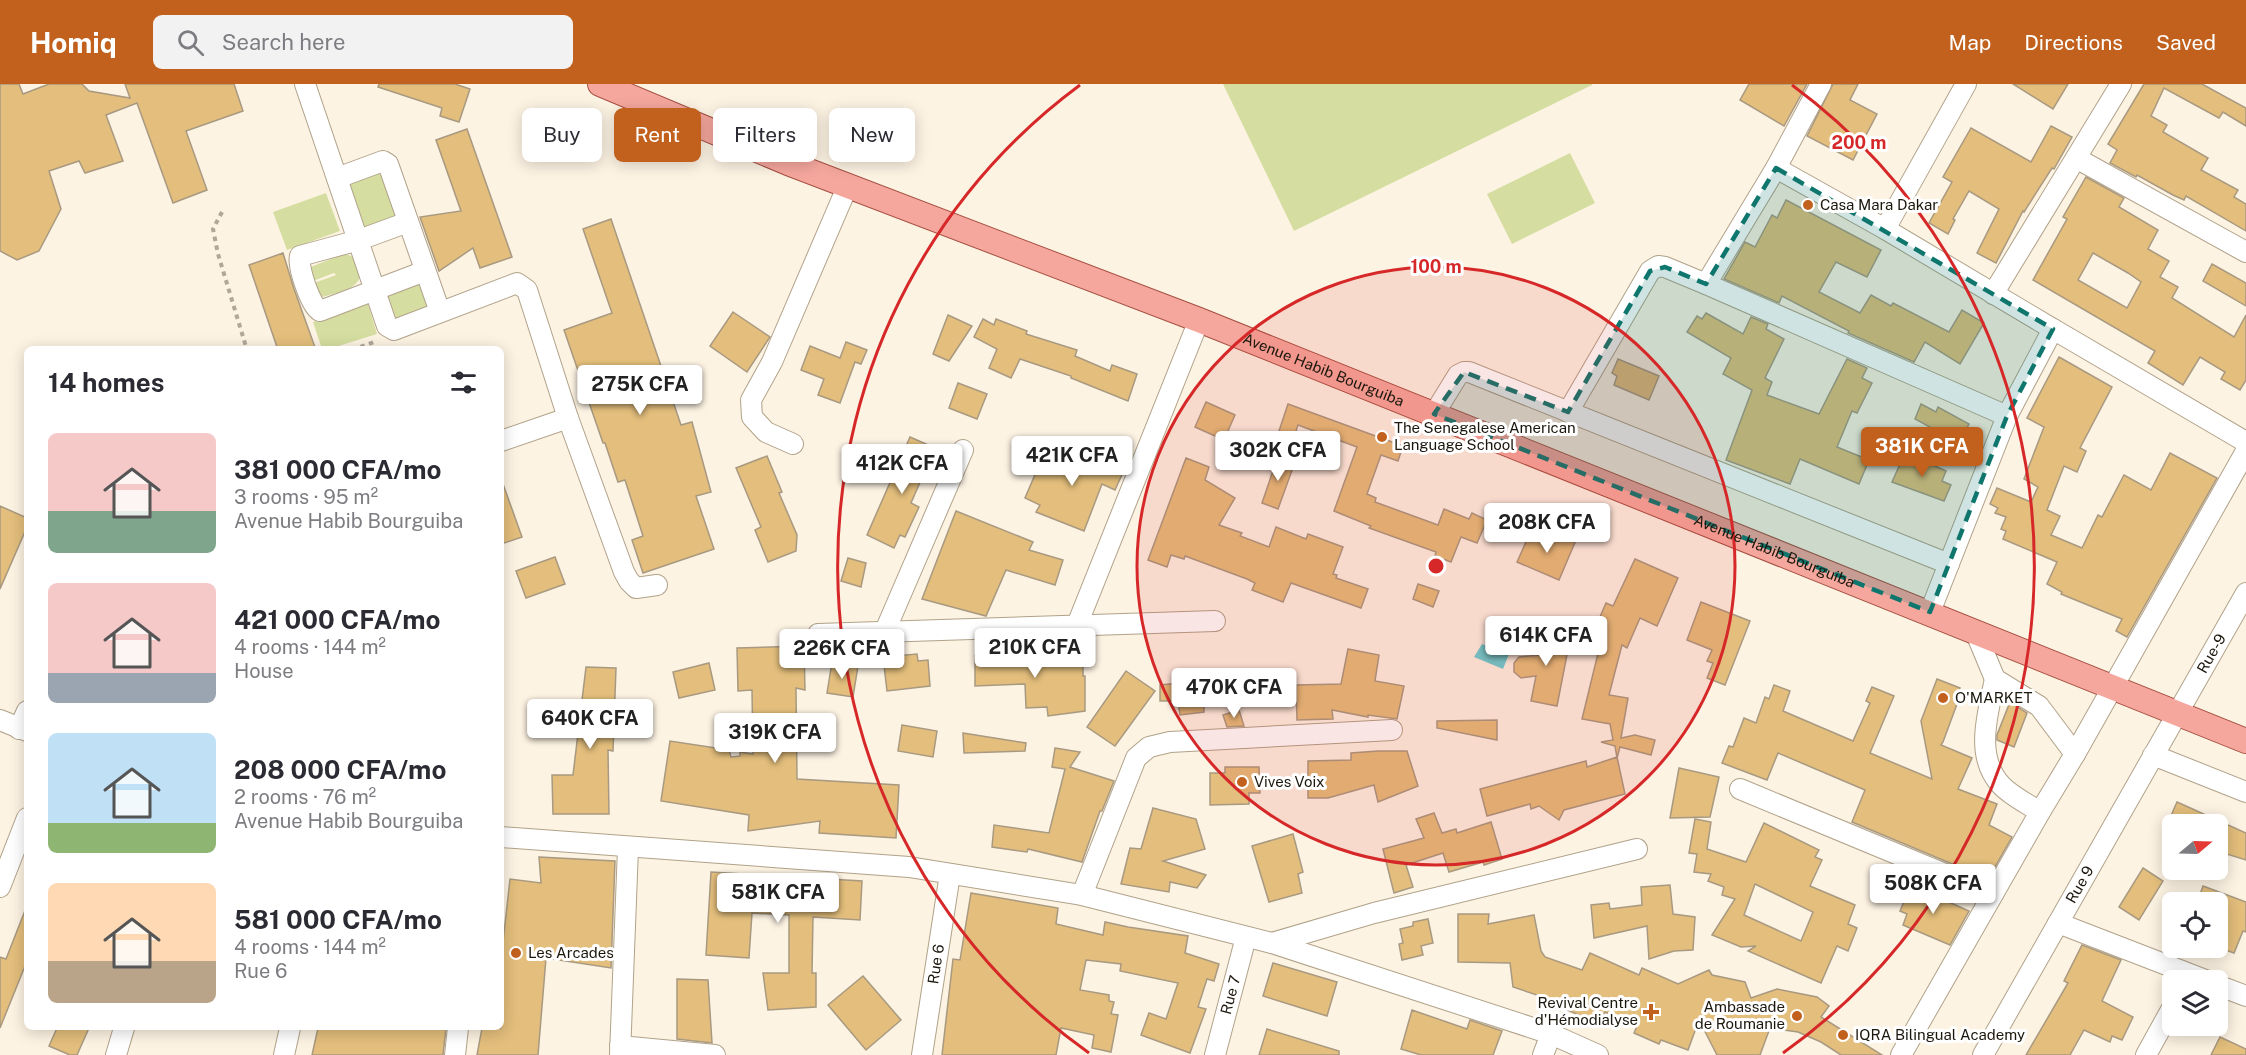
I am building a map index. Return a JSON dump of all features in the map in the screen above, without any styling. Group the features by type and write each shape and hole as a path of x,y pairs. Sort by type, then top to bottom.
{"main road":[{"name":"Avenue Habib Bourguiba","path":"600,84 788,163 1199,320 2246,741"}],"street":[{"path":"305,84 390,329 394,330 518,283 522,285 526,290 568,418 628,581 636,588 657,585"},
{"path":"1706,284 1776,168 1821,84"},
{"path":"1886,229 1966,84"},
{"path":"1993,294 2121,84"},
{"path":"2076,158 2246,252"},
{"path":"337,178 386,161 440,312"},
{"path":"1776,168 1886,229 2246,442"},
{"path":"793,444 766,432 752,417 752,400 772,362 848,185"},
{"path":"408,222 358,240 300,256 299,265 314,307 320,311 425,271"},
{"path":"1568,412 1650,271 1658,267 1665,267 2007,416"},
{"path":"1077,625 1199,320"},
{"path":"1930,612 2007,416 2053,329"},
{"path":"1434,414 1452,382 1464,372 1949,564"},
{"path":"504,440 568,418"},
{"path":"885,631 963,450"},
{"path":"1901,1055 2246,451"},
{"name":"Rue-9","path":"2178,714 2246,593"},
{"path":"818,634 1215,621"},
{"path":"1975,631 1995,678 1986,723 1986,759 2002,786 2040,812"},
{"path":"1995,678 2039,706 2075,754"},
{"name":"Rue 9","path":"1983,1055 2153,754 2178,714"},
{"path":"0,720 24,724"},
{"path":"1082,895 1136,758 1149,747 1170,742 1392,730"},
{"path":"2153,754 2246,792"},
{"path":"1740,789 1993,894"},
{"path":"0,887 6,854 24,823"},
{"path":"504,837 909,867 1082,895 1272,943 1551,1034 1598,1055"},
{"path":"628,848 620,1051 715,1055"},
{"path":"1272,943 1374,913 1637,849"},
{"name":"Rue 6","path":"922,1055 950,874"},
{"path":"2058,923 2173,970"},
{"name":"Rue 7","path":"1215,1055 1246,937"},
{"path":"2228,989 2246,996"},
{"path":"2146,1055 2162,1026"},
{"path":"116,1055 123,1030"},
{"path":"284,1055 290,1030"},
{"path":"455,1055 458,1030"},
{"path":"1543,1055 1551,1034"}],"path":[{"path":"222,213 213,229 216,246 246,346"},
{"path":"362,346 383,338 390,329"}],"highlighted area":[{"path":"1776,168 2053,329 2007,416 1930,612 1434,414 1464,372 1568,412 1650,271 1665,267 1706,284"}],"green space":[{"path":"1223,84 1592,84 1592,85 1294,231"},
{"path":"1570,153 1595,203 1512,244 1487,194"},
{"path":"374,172 384,176 396,212 392,221 370,229 359,223 347,189 353,180"},
{"path":"326,193 340,231 287,250 273,212"},
{"path":"344,254 351,256 358,264 359,280 348,289 319,298 314,283 336,275 334,273 313,281 308,268"},
{"path":"416,282 422,286 428,303 425,310 399,319 392,316 386,298 390,291"},
{"path":"368,304 377,334 339,346 321,346 313,322"}],"water":[{"path":"1482,644 1509,654 1503,669 1474,657"}],"building":[{"path":"0,84 19,84 23,94 49,84 82,84 89,91 130,98 125,84 234,84 243,111 186,131 207,190 173,203 137,103 106,115 123,161 85,173 79,161 49,171 61,209 39,251 17,260 0,251"},
{"path":"379,84 455,84 470,89 459,122 440,116 442,108 378,87"},
{"path":"1749,84 1807,84 1784,126 1740,100"},
{"path":"1833,84 1858,84 1850,100 1877,114 1853,160 1807,136"},
{"path":"2013,84 2068,84 2053,109"},
{"path":"2144,84 2202,84 2246,108 2246,126 2223,112 2219,118 2164,88 2151,116 2167,125 2163,132 2208,158 2201,170 2238,190 2234,197 2246,204 2246,231 2186,196 2184,200 2110,163 2117,150 2108,144"},
{"path":"2051,126 2072,137 2054,169 2052,168 2023,211 1996,263 1977,253 1999,209 1969,191 1953,219 1955,220 1948,234 1929,223 1952,182 1943,177 1971,128 2031,162"},
{"path":"467,129 512,257 480,268 473,248 439,271 420,217 461,211 436,140"},
{"path":"2086,177 2124,198 2119,207 2158,230 2148,249 2169,261 2160,277 2178,287 2172,298 2234,337 2246,315 2246,380 2240,390 2221,379 2225,372 2200,357 2183,385 2148,363 2155,351 2033,280 2067,219 2063,217","holes":["2093,253 2141,282 2127,308 2078,280"]},
{"path":"1786,200 1881,250 1867,277 1836,262 1819,292 1860,313 1871,295 1891,306 1893,303 1949,332 1962,310 1984,323 1960,364 1925,342 1914,362 1848,333 1849,331 1782,296 1779,303 1724,279 1745,242 1755,247 1772,215 1777,218"},
{"path":"611,219 681,425 692,422 711,492 696,496 714,549 643,573 632,540 643,536 625,480 618,482 564,330 612,313 583,229"},
{"path":"283,253 315,346 277,346 249,265"},
{"path":"2212,264 2246,283 2246,306 2203,281"},
{"path":"733,312 770,337 747,372 710,346"},
{"path":"1706,313 1743,334 1751,317 1768,324 1766,329 1784,339 1765,378 1772,382 1767,395 1819,414 1847,359 1867,368 1862,378 1872,383 1857,413 1852,411 1837,447 1869,460 1859,484 1800,459 1790,484 1726,460 1752,390 1723,374 1731,358 1687,332 1697,316 1702,319"},
{"path":"948,315 972,326 949,361 933,354"},
{"path":"983,319 994,325 996,319 1027,331 1026,334 1077,350 1075,356 1110,371 1112,365 1137,374 1128,401 1071,378 1071,376 1020,359 1011,378 989,368 997,349 974,337"},
{"path":"846,342 867,350 861,364 855,362 840,403 818,395 824,379 801,370 810,346 840,358"},
{"path":"2059,357 2112,387 2080,448 2086,451 2077,472 2064,466 2047,510 2060,516 2051,535 2082,548 2098,515 2102,517 2124,475 2151,490 2170,453 2217,478 2127,637 2116,631 2122,619 2061,594 2062,592 2047,584 2057,562 2003,539 2006,531 2001,529 2006,517 1995,513 1998,508 1990,504 1997,488 2031,502 2038,487 2024,479 2044,427 2027,418"},
{"path":"1618,359 1659,376 1649,400 1614,385 1617,376 1612,373"},
{"path":"958,383 987,394 977,419 949,408"},
{"path":"1206,402 1235,415 1224,440 1195,427"},
{"path":"1288,404 1403,446 1398,461 1381,455 1367,494 1376,498 1375,502 1438,525 1444,509 1469,519 1472,513 1487,520 1477,543 1461,537 1451,562 1435,556 1436,552 1369,528 1371,526 1334,511 1357,447 1298,425 1294,437 1279,431"},
{"path":"1921,404 1936,412 1938,407 1969,424 1959,443 1915,419"},
{"path":"910,437 935,448 911,503 919,507 905,537 900,535 894,548 867,535"},
{"path":"1069,445 1124,470 1115,490 1102,484 1084,531 1036,512 1040,505 1025,498 1037,470 1042,472 1045,464 1058,470"},
{"path":"1905,453 1946,471 1942,481 1951,485 1944,501 1892,482"},
{"path":"767,456 782,492 779,493 797,535 796,551 768,562 755,530 761,527 736,468"},
{"path":"1278,456 1295,462 1278,509 1262,503"},
{"path":"1186,458 1209,467 1205,480 1235,498 1219,525 1242,533 1240,536 1269,547 1276,527 1306,539 1308,534 1343,547 1333,574 1337,575 1336,578 1368,589 1361,608 1291,583 1283,602 1252,590 1255,583 1247,579 1185,556 1184,559 1171,555 1167,567 1148,560"},
{"path":"504,487 522,537 504,543"},
{"path":"0,506 24,517 24,534 0,589"},
{"path":"956,511 1033,542 1029,550 1063,560 1055,585 1006,570 986,616 922,599"},
{"path":"1556,530 1576,540 1559,580 1517,562 1530,533 1550,542"},
{"path":"555,557 565,584 526,598 516,571"},
{"path":"848,558 866,563 861,587 841,581"},
{"path":"1635,559 1678,578 1657,626 1640,618 1627,648 1622,645 1609,695 1628,698 1621,738 1635,735 1655,740 1651,755 1620,747 1617,758 1615,746 1601,742 1613,740 1610,724 1582,719 1602,637 1593,633 1606,603 1613,606"},
{"path":"1418,584 1439,591 1433,607 1413,599"},
{"path":"1701,602 1750,621 1725,685 1707,678 1713,663 1707,661 1712,650 1687,640"},
{"path":"1545,629 1571,634 1557,706 1531,701 1536,676 1521,678 1514,672 1514,663 1519,657 1540,655"},
{"path":"804,646 805,690 796,688 797,779 899,785 896,838 819,833 820,821 748,831 749,815 661,801 670,741 729,750 731,757 740,756 740,752 753,754 752,690 738,691 737,648"},
{"path":"1348,649 1379,655 1375,681 1404,686 1397,719 1368,715 1368,717 1332,710 1333,719 1297,720 1296,685 1341,684"},
{"path":"1016,650 1017,654 1043,653 1043,662 1083,661 1085,711 1048,716 1047,707 1026,708 1025,684 975,686 975,655 980,655 980,651"},
{"path":"917,654 918,661 928,660 930,686 887,691 883,657"},
{"path":"832,662 858,666 853,697 827,693"},
{"path":"709,663 715,690 679,698 673,672"},
{"path":"586,667 616,668 613,751 608,750 609,814 553,814 552,775 573,775"},
{"path":"1126,671 1155,691 1115,746 1087,727"},
{"path":"1937,679 1960,688 1955,703 1957,704 1941,745 1972,758 1958,789 1997,804 1989,825 2012,837 1988,879 1852,822 1865,790 1778,753 1767,780 1722,763 1729,746 1733,747 1744,718 1756,723 1765,697 1769,699 1774,685 1790,691 1783,711 1853,741 1870,703 1866,701 1872,687 1894,696 1870,753 1932,779 1921,721"},
{"path":"1188,682 1189,686 1204,686 1204,712 1180,715 1178,701 1160,701 1160,685"},
{"path":"2010,702 2027,713 2014,747 1997,740"},
{"path":"1239,710 1244,726 1227,727 1223,715"},
{"path":"1497,720 1497,740 1437,728 1437,721"},
{"path":"902,725 937,731 933,757 898,751"},
{"path":"963,733 1026,743 1025,751 964,753"},
{"path":"1055,748 1080,752 1070,767 1114,781 1102,811 1100,811 1082,862 1028,849 1027,852 992,847 994,825 1049,833 1065,769 1052,767"},
{"path":"1407,751 1418,786 1378,802 1374,785 1328,798 1308,798 1308,761 1351,760 1351,753"},
{"path":"1617,757 1625,794 1564,810 1559,820 1539,806 1531,809 1530,804 1487,816 1480,789 1586,761 1587,767"},
{"path":"1225,767 1259,767 1260,793 1249,793 1249,804 1210,805 1210,773 1225,773"},
{"path":"1679,768 1719,777 1710,817 1670,818"},
{"path":"2177,802 2204,814 2172,814"},
{"path":"1153,808 1196,819 1205,849 1163,861 1206,875 1197,888 1170,882 1169,892 1121,884 1130,848 1141,849"},
{"path":"1434,813 1442,833 1456,829 1457,833 1491,822 1502,859 1449,872 1443,853 1406,865 1413,887 1394,893 1383,849 1424,838 1416,819"},
{"path":"1695,819 1711,822 1707,849 1746,862 1764,823 1819,850 1815,857 1822,860 1810,886 1855,905 1848,924 1857,928 1848,951 1837,946 1821,983 1748,951 1756,946 1741,947 1712,935 1735,899 1722,895 1724,887 1708,881 1711,874 1694,872 1697,854 1689,853","holes":["1755,884 1813,912 1801,941 1744,915"]},
{"path":"2228,825 2246,833 2246,860 2228,854"},
{"path":"1293,834 1303,872 1298,874 1302,893 1269,902 1252,846"},
{"path":"539,857 615,861 611,968 546,958 538,1055 477,1055 482,1030 504,1030 504,933 510,879 541,883"},
{"path":"2143,868 2163,881 2139,920 2119,907"},
{"path":"711,872 862,881 860,920 813,917 812,973 816,973 816,1007 768,1010 763,973 789,973 789,915 752,913 749,958 706,955"},
{"path":"1670,885 1673,914 1695,917 1693,950 1674,951 1649,959 1647,926 1594,938 1591,905 1609,903 1610,909 1642,905 1641,887"},
{"path":"1911,885 1969,911 1950,945 1903,925 1907,914 1900,911"},
{"path":"2203,886 2219,892 2201,892"},
{"path":"971,893 1058,908 1056,924 1103,935 1105,922 1188,936 1185,953 1219,964 1214,981 1207,979 1198,1007 1206,1009 1190,1053 1141,1035 1149,1013 1166,1019 1178,983 1120,971 1121,964 1086,960 1080,990 1109,995 1109,1001 1114,1002 1111,1014 1118,1015 1111,1052 1092,1048 1094,1035 1061,1028 1056,1055 942,1055 953,959 960,960"},
{"path":"2228,895 2246,902 2246,932 2243,931 2234,953 2228,951"},
{"path":"24,913 24,968 0,1028 0,957 6,959"},
{"path":"1458,914 1489,914 1488,924 1534,915 1541,951 1545,957 1582,970 1590,953 1639,975 1642,968 1678,984 1709,970 1712,975 1745,982 1751,998 1777,989 1817,997 1829,1006 1821,1017 1882,1055 1841,1055 1821,1042 1798,1032 1770,1028 1760,1055 1717,1055 1699,1020 1688,1050 1661,1040 1659,1044 1634,1033 1637,1026 1605,1012 1600,1024 1565,1009 1567,1005 1513,987 1510,963 1458,962"},
{"path":"1428,919 1433,943 1421,946 1423,955 1402,960 1399,944 1403,943 1400,929 1413,926 1413,922"},
{"path":"2082,945 2121,960 2102,1001 2133,1017 2122,1040 2112,1036 2110,1042 2084,1030 2070,1055 2026,1055 2068,983 2064,981"},
{"path":"1273,963 1337,982 1327,1016 1263,996"},
{"path":"863,976 901,1020 866,1050 828,1005"},
{"path":"677,979 708,980 712,1043 677,1039"},
{"path":"1412,1010 1467,1029 1470,1020 1502,1031 1493,1055 1421,1055 1401,1049"},
{"path":"1267,1029 1339,1051 1339,1055 1259,1055"},
{"path":"56,1030 88,1030 77,1055 70,1055 49,1046"},
{"path":"318,1030 446,1030 443,1055 312,1055"},
{"path":"2220,1037 2246,1049 2246,1055 2211,1055"}],"place":[{"name":"Casa Mara Dakar","path":"1808,205"},
{"name":"The Senegalese American Language School","path":"1382,437"},
{"name":"O'MARKET","path":"1943,698"},
{"name":"Vives Voix","path":"1242,782"},
{"name":"Les Arcades","path":"516,953"},
{"name":"Revival Centre d'Hémodialyse","path":"1651,1012"},
{"name":"Ambassade de Roumanie","path":"1797,1016"},
{"name":"IQRA Bilingual Academy","path":"1843,1035"}]}
